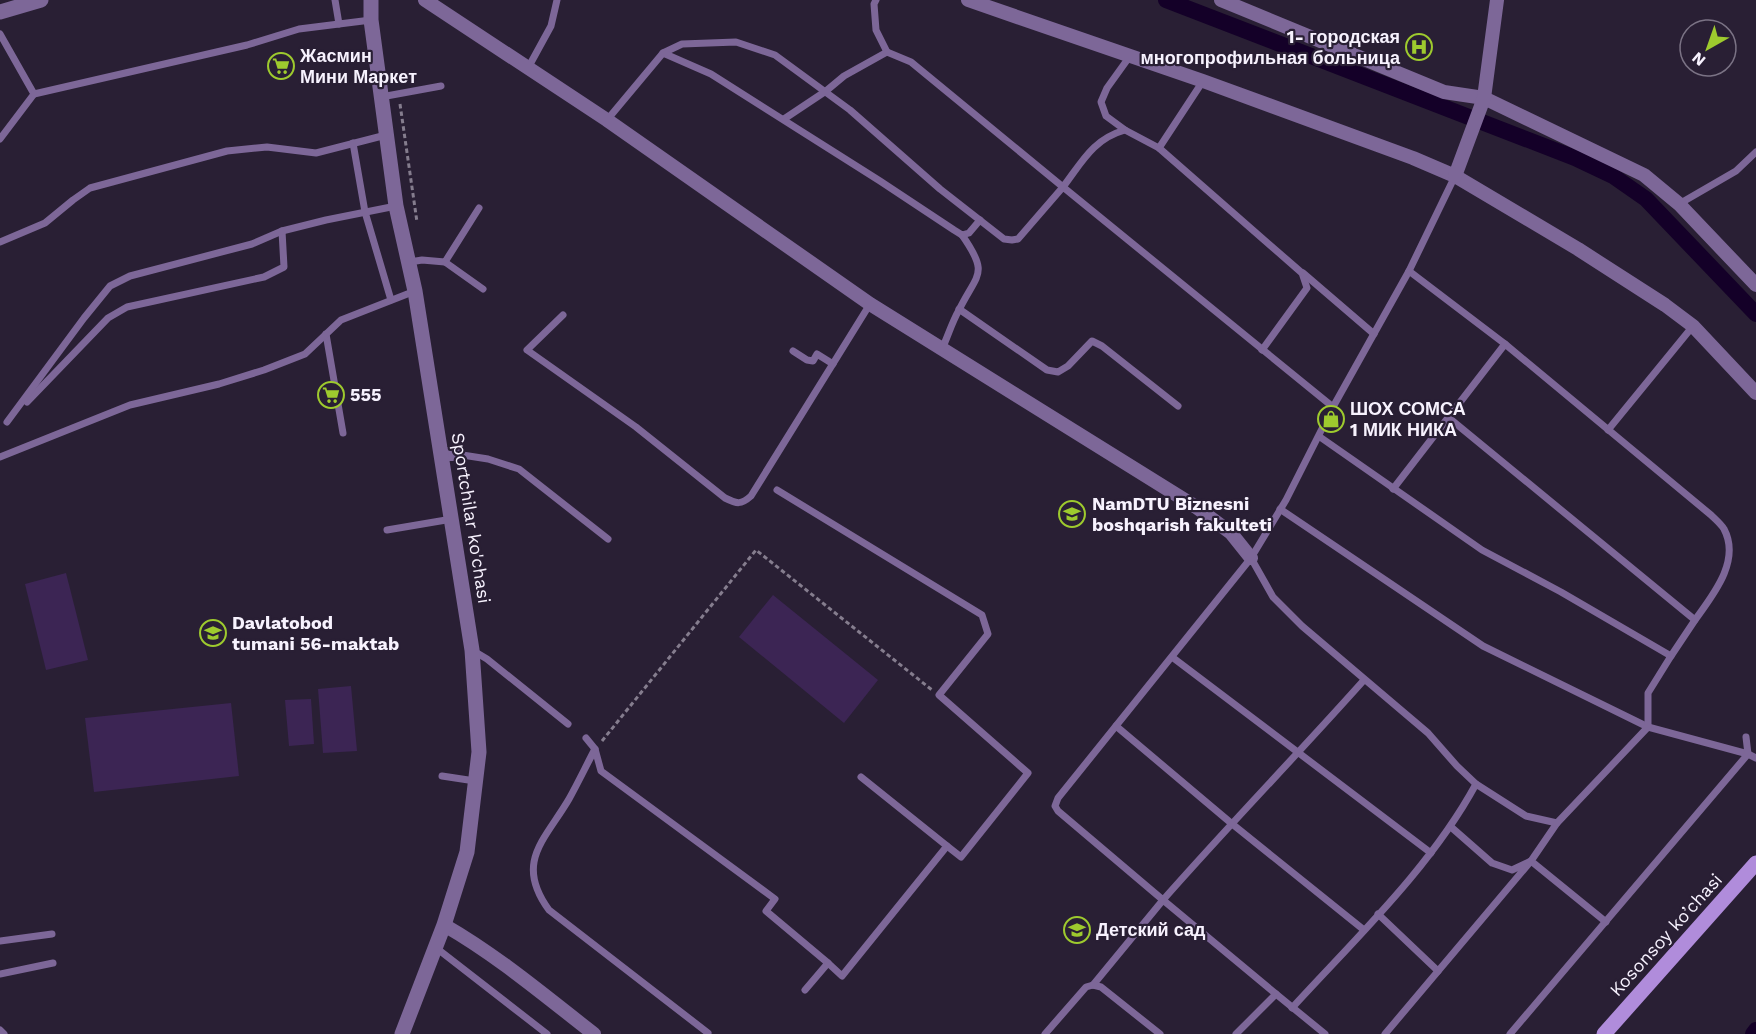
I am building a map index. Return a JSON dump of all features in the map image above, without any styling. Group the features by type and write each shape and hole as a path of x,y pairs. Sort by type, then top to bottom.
{"main road":[{"name":"Kosonsoy ko’chasi","path":"1604,1034 1756,863"}],"street":[{"path":"0,12 41,0"},
{"name":"Sportchilar ko'chasi","path":"371,0 371,20 396,206 410,262 449,454 452,519 472,650 479,752 467,852 444,925 402,1034"},
{"path":"425,0 607,120 870,304 1196,507 1231,533 1251,558"},
{"path":"968,0 1203,81 1413,158 1455,176 1637,285 1693,326 1756,393"},
{"path":"1221,0 1444,92 1484,98 1644,175 1679,204 1756,285"},
{"path":"1455,176 1484,98 1497,0"},
{"path":"444,925 510,969 594,1034"}],"lane":[{"path":"335,0 339,24"},
{"path":"528,68 551,26 557,0"},
{"path":"876,0 874,4 876,30 887,52 911,62 1334,407"},
{"path":"0,139 34,94 247,45 299,29 371,20"},
{"path":"0,34 34,94"},
{"path":"607,120 663,52 682,44 736,42 776,56 826,91 940,189 1004,238 1012,240 1018,239 1096,144 1109,135 1125,130"},
{"path":"663,52 711,74 962,234 978,260 978,278 959,309 942,349"},
{"path":"784,119 844,76 887,52"},
{"path":"1130,56 1107,88 1101,102 1106,116 1125,130 1159,148 1374,334"},
{"path":"1159,148 1203,81"},
{"path":"381,97 441,86"},
{"path":"0,242 45,224 90,188 227,151 267,147 316,153 387,135"},
{"path":"353,143 365,212 391,300"},
{"path":"1679,204 1736,171 1756,152"},
{"path":"1325,1034 1163,900 1058,811 1055,806 1058,798 1251,558 1320,437 1334,407 1409,271 1455,176"},
{"path":"3,423 110,286 130,276 252,244 282,231 396,206"},
{"path":"445,262 479,208"},
{"path":"962,234 969,233 980,220"},
{"path":"3,423 108,318 127,307 264,277 284,267 282,231"},
{"path":"410,262 422,260 445,262 483,289"},
{"path":"1385,1034 1531,861 1557,823 1648,727 1648,693 1695,620 1718,590 1726,568 1728,547 1724,529 1711,515 1505,344 1409,271"},
{"path":"1262,350 1307,288 1302,273"},
{"path":"0,457 130,405 219,384 305,354 341,320 415,291"},
{"path":"563,315 527,350 636,428 725,498 737,504 751,496 870,304"},
{"path":"959,309 1047,370 1058,372 1068,366 1092,341 1102,346 1178,406"},
{"path":"1608,430 1693,326"},
{"path":"326,334 343,433"},
{"path":"1393,489 1505,344"},
{"path":"793,351 813,361 817,354 833,364"},
{"path":"1449,418 1695,620"},
{"path":"1320,437 1482,550 1562,592 1671,656"},
{"path":"449,454 488,459 519,469 608,539"},
{"path":"777,490 982,615 988,634 939,695 1028,773 961,857 861,777"},
{"path":"1280,509 1483,646 1648,727 1756,758"},
{"path":"387,530 452,519"},
{"path":"1251,558 1273,597 1302,626 1428,733 1476,784 1526,816 1557,823"},
{"path":"472,650 487,659 568,724"},
{"path":"1172,657 1431,853"},
{"path":"1045,1034 1086,987 1093,984 1231,823 1298,754 1364,680"},
{"path":"1116,726 1231,823 1364,930"},
{"path":"1510,1034 1748,754 1746,737"},
{"path":"586,738 595,749 601,771 775,899 766,911 842,976 947,846"},
{"path":"595,749 569,799 536,852 534,876 538,895 549,910 708,1033"},
{"path":"442,776 475,781"},
{"path":"1292,1008 1431,853 1476,784"},
{"path":"1450,827 1492,863 1512,870 1531,861"},
{"path":"1531,861 1606,922"},
{"path":"1378,914 1438,971"},
{"path":"0,941 51,934"},
{"path":"435,947 547,1034"},
{"path":"0,974 53,963"},
{"path":"805,990 828,963"},
{"path":"1093,984 1101,987 1160,1034"},
{"path":"1236,1034 1275,994"},
{"path":"0,1029 4,1034"}],"path":[{"path":"398,94 417,226"},
{"path":"595,749 756,550 939,695"}],"shaded area":[{"path":"66,573 88,660 46,670 25,584"},
{"path":"773,595 878,680 844,723 739,637"},
{"path":"351,686 357,751 323,753 318,689"},
{"path":"311,699 314,744 289,746 285,700"},
{"path":"231,703 239,776 94,792 85,718"}],"waterway":[{"path":"1166,0 1575,158 1613,176 1646,199 1756,314"},
{"path":"1753,1034 1756,1030"}],"place":[{"name":"1- городская многопрофильная больница","path":"1419,47"},
{"name":"Жасмин Мини Маркет","path":"281,66"},
{"name":"555","path":"331,395"},
{"name":"ШОХ СОМСА 1 МИК НИКА","path":"1331,419"},
{"name":"NamDTU Biznesni boshqarish fakulteti","path":"1072,514"},
{"name":"Davlatobod tumani 56-maktab","path":"213,633"},
{"name":"Детский сад","path":"1077,930"}]}
